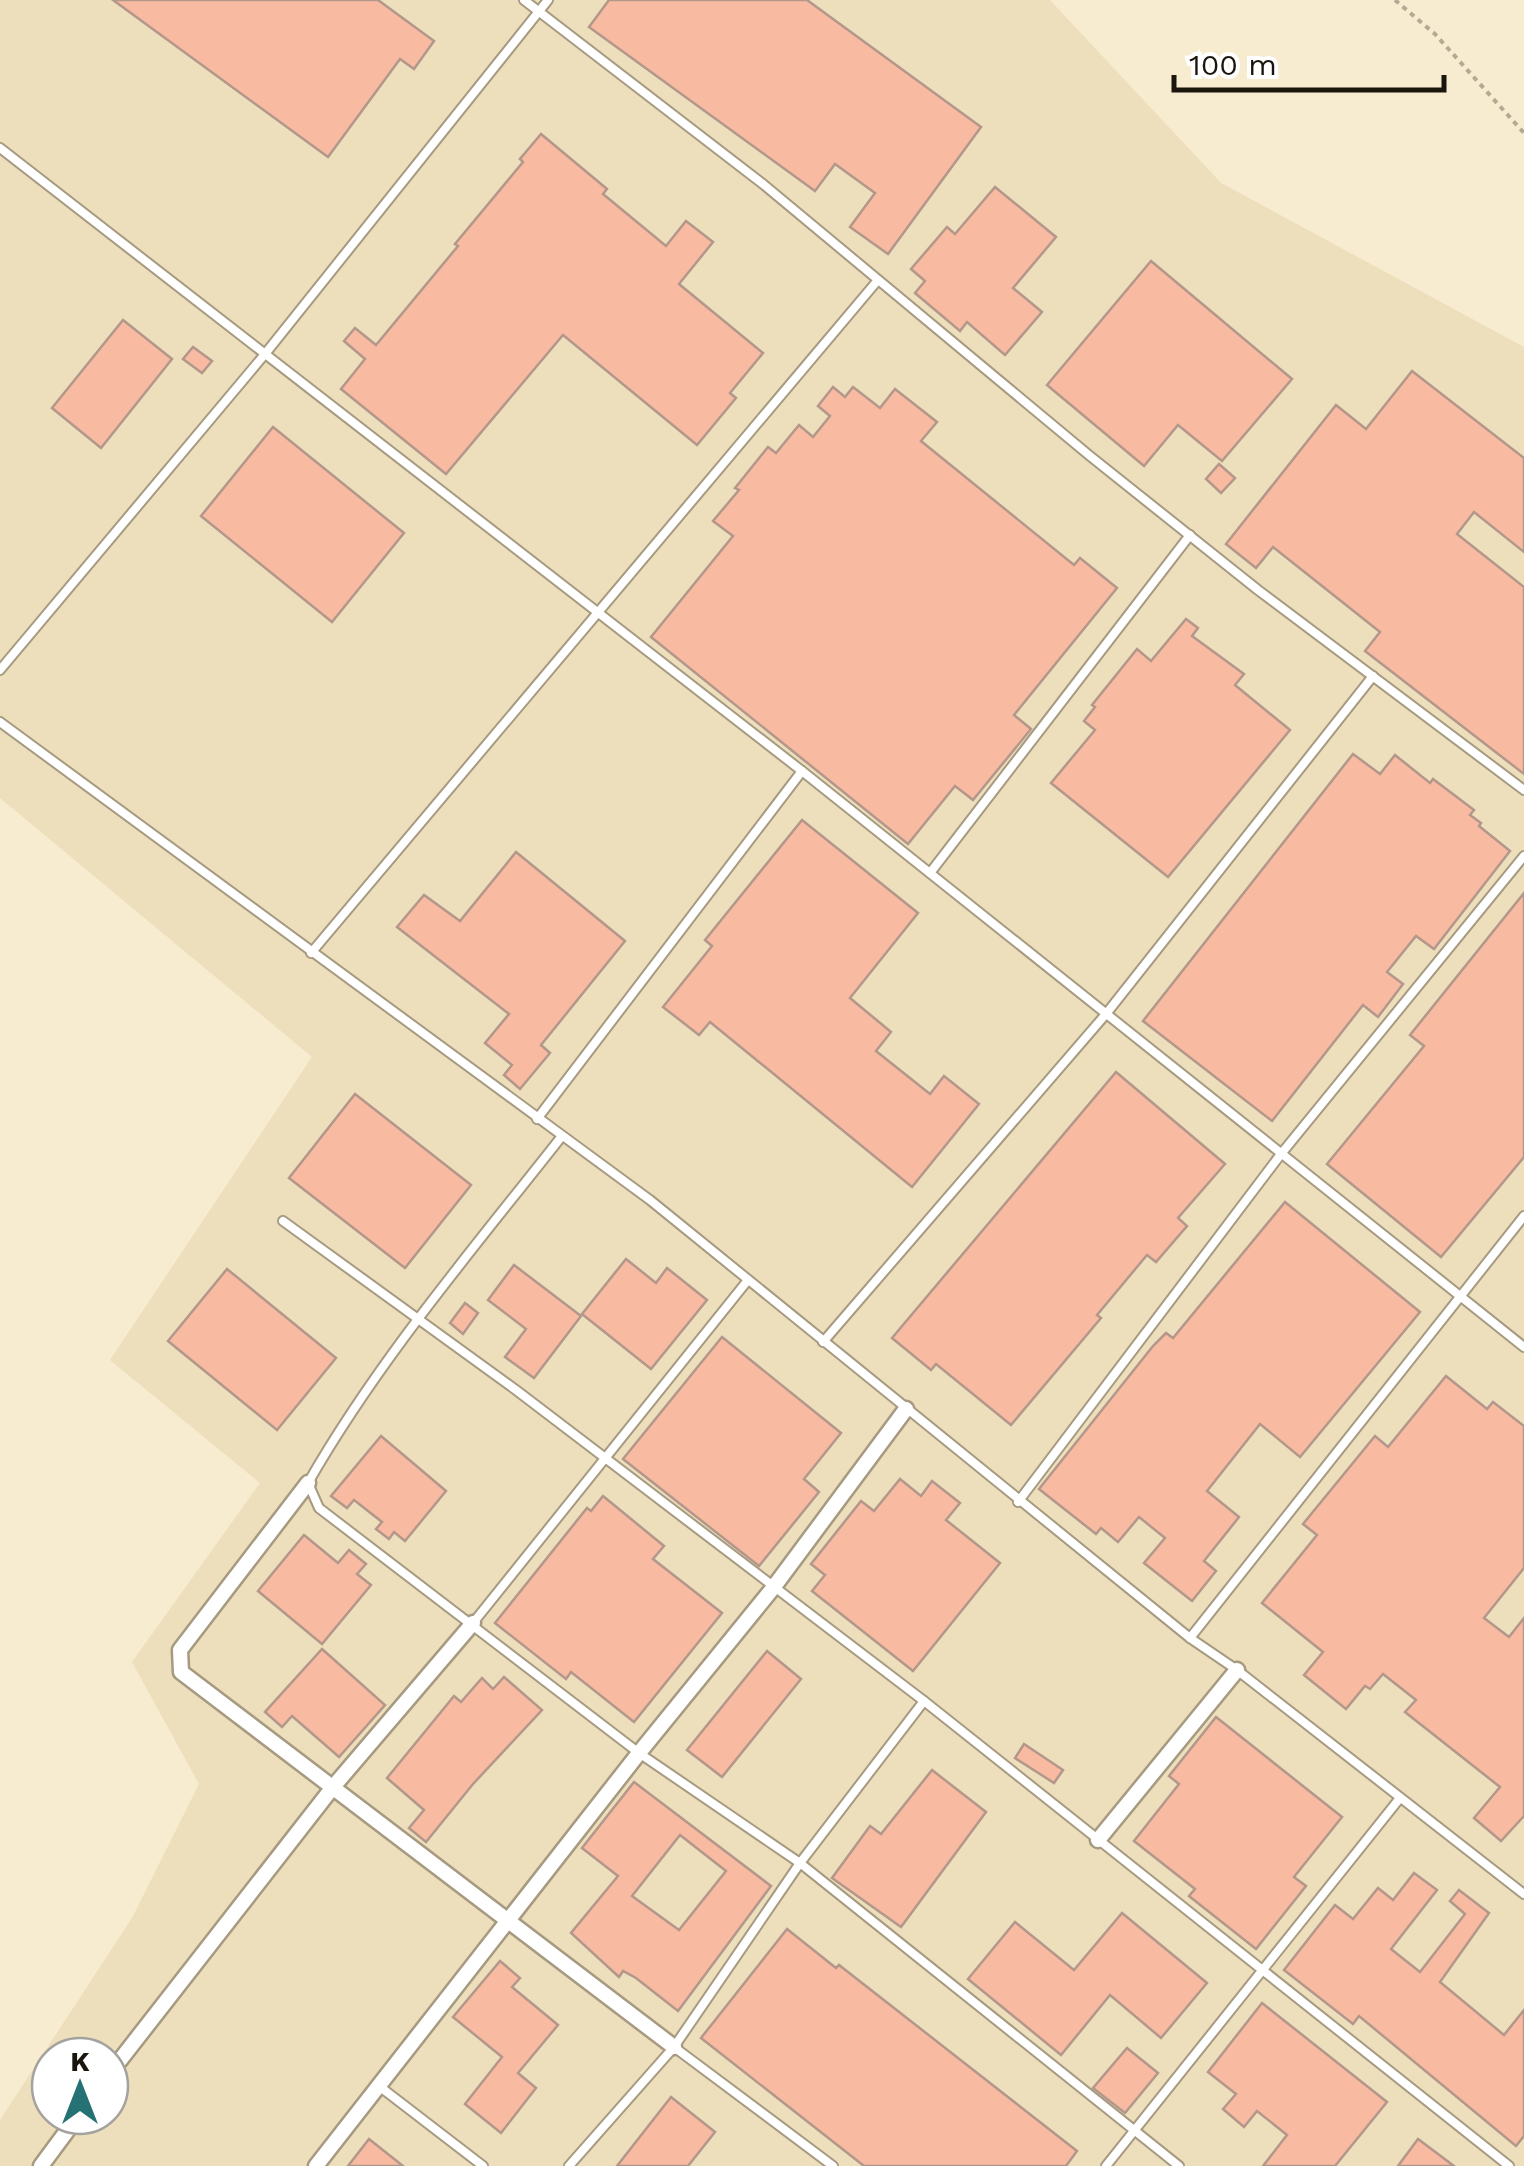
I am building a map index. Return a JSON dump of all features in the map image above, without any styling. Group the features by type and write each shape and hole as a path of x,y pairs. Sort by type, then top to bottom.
{"street":[{"path":"316,2166 638,1752 773,1588 906,1410"},
{"path":"308,1482 180,1650 181,1672 674,2047"},
{"path":"130,2048 333,1787 473,1623"},
{"path":"1098,1840 1238,1670"},
{"path":"41,2166 63,2136"}],"lane":[{"path":"524,0 763,184 1190,535 1524,790"},
{"path":"0,670 264,354 548,0"},
{"path":"0,148 802,771 1524,1347"},
{"path":"311,953 878,280"},
{"path":"930,873 1190,535"},
{"path":"823,1342 1106,1014 1373,676"},
{"path":"0,722 650,1200 1018,1502 1524,1894"},
{"path":"537,1119 802,771"},
{"path":"1018,1502 1281,1154 1524,856"},
{"path":"562,1136 418,1320 332,1440 308,1482 319,1508 638,1752 800,1864 1179,2166"},
{"path":"1190,1638 1524,1216"},
{"path":"282,1221 924,1701 1509,2166"},
{"path":"473,1623 748,1280"},
{"path":"570,2166 674,2047 800,1864 924,1701"},
{"path":"1106,2166 1400,1798"},
{"path":"674,2047 833,2166"},
{"path":"379,2086 483,2166"}],"path":[{"path":"1394,0 1435,34 1524,134"}],"shaded area":[{"path":"0,0 1050,0 1221,183 1524,347 1524,2166 0,2166 0,2120 30,2074 30,2136 130,2136 130,2036 55,2036 132,1918 199,1784 132,1662 260,1483 110,1360 312,1057 0,798"}],"building":[{"path":"113,0 378,0 434,41 414,69 400,59 328,157"},
{"path":"609,0 807,0 981,127 888,254 850,227 875,193 835,164 815,191 589,27"},
{"path":"541,134 607,189 603,194 666,246 686,221 713,242 679,284 763,353 730,393 736,398 697,445 563,335 446,474 341,389 365,359 344,341 355,328 376,345 458,246 455,244 523,162 520,159"},
{"path":"995,187 1056,237 1013,288 1042,312 1005,355 967,322 960,331 915,293 925,281 911,269 947,227 955,234"},
{"path":"1151,261 1292,379 1222,461 1178,425 1144,466 1047,385"},
{"path":"123,320 172,359 101,448 52,408"},
{"path":"193,347 212,361 202,373 183,359"},
{"path":"1412,371 1524,458 1524,552 1474,512 1457,534 1524,587 1524,774 1365,651 1380,632 1273,547 1256,568 1226,544 1336,405 1366,429"},
{"path":"833,387 845,397 853,387 880,408 895,389 937,422 921,441 1074,565 1080,558 1117,588 1014,715 1031,729 973,800 955,786 908,844 651,637 733,536 713,521 739,490 735,488 768,447 776,453 799,425 813,437 830,416 818,406"},
{"path":"273,427 404,533 332,622 201,516"},
{"path":"1219,464 1235,478 1221,493 1206,479"},
{"path":"1186,619 1198,628 1192,636 1244,674 1235,685 1290,730 1168,877 1051,783 1095,730 1084,721 1095,707 1092,705 1137,649 1151,661"},
{"path":"1353,754 1380,774 1395,755 1474,810 1470,815 1481,823 1479,826 1510,851 1434,949 1416,936 1387,972 1403,984 1378,1017 1363,1005 1272,1121 1143,1021"},
{"path":"802,820 918,913 850,998 891,1032 876,1051 930,1094 944,1076 979,1104 912,1187 710,1022 699,1035 663,1007 712,946 705,940"},
{"path":"516,852 625,941 541,1045 550,1053 520,1089 504,1075 512,1065 485,1043 509,1014 397,927 424,895 460,921"},
{"path":"1524,893 1524,1157 1441,1257 1327,1164 1424,1046 1410,1035"},
{"path":"1116,1072 1225,1164 1178,1218 1187,1226 1156,1262 1147,1255 1097,1315 1101,1318 1011,1425 936,1364 931,1370 892,1338"},
{"path":"355,1094 471,1185 405,1268 289,1178"},
{"path":"1285,1202 1420,1312 1300,1457 1260,1424 1207,1491 1239,1517 1204,1561 1216,1571 1192,1601 1144,1563 1165,1538 1139,1517 1118,1542 1101,1528 1096,1534 1039,1489 1153,1346 1166,1333 1173,1338"},
{"path":"626,1259 656,1283 667,1268 707,1300 651,1369 582,1314"},
{"path":"514,1265 581,1316 534,1378 505,1357 526,1329 488,1300"},
{"path":"227,1269 336,1358 277,1430 168,1341"},
{"path":"465,1303 478,1313 463,1334 450,1323"},
{"path":"722,1337 841,1433 804,1479 819,1492 759,1566 623,1459"},
{"path":"1446,1376 1487,1409 1493,1402 1524,1426 1524,1568 1484,1618 1509,1637 1524,1618 1524,1816 1501,1841 1474,1818 1500,1787 1405,1712 1416,1700 1383,1674 1370,1689 1365,1686 1346,1709 1304,1675 1323,1652 1262,1603 1317,1535 1303,1524 1375,1436 1388,1447"},
{"path":"381,1436 446,1491 405,1541 394,1532 389,1539 376,1529 382,1522 354,1500 347,1508 331,1496"},
{"path":"900,1479 921,1496 932,1481 960,1503 946,1520 1000,1563 913,1671 812,1591 825,1575 811,1564 861,1501 874,1511"},
{"path":"603,1496 664,1546 653,1559 722,1613 634,1722 571,1672 566,1679 495,1623 587,1508 591,1511"},
{"path":"304,1535 338,1563 349,1550 366,1564 357,1574 371,1585 322,1644 258,1591"},
{"path":"322,1649 385,1705 339,1757 292,1716 282,1727 265,1712"},
{"path":"767,1651 801,1679 722,1777 687,1750"},
{"path":"504,1677 542,1710 426,1842 409,1828 424,1810 387,1778 454,1696 461,1702 482,1678 493,1689"},
{"path":"1216,1717 1342,1817 1294,1877 1306,1886 1256,1949 1189,1896 1195,1889 1134,1841 1179,1784 1169,1776"},
{"path":"1024,1744 1063,1770 1054,1783 1015,1758"},
{"path":"932,1770 986,1812 901,1927 832,1878 870,1826 881,1834"},
{"path":"634,1782 771,1886 678,2011 636,1978 623,1971 619,1977 571,1933 618,1876 582,1848","holes":["680,1835 726,1871 679,1930 632,1896"]},
{"path":"1414,1873 1437,1890 1391,1949 1420,1972 1465,1914 1450,1901 1459,1890 1489,1913 1440,1982 1504,2035 1524,2010 1524,2136 1516,2146 1359,2016 1353,2024 1284,1970 1335,1905 1353,1919 1378,1888 1393,1900"},
{"path":"1122,1913 1207,1983 1161,2038 1110,1995 1061,2055 968,1979 1015,1922 1074,1970"},
{"path":"787,1929 836,1968 839,1965 1077,2151 1066,2166 864,2166 701,2038"},
{"path":"500,1961 520,1978 512,1987 558,2025 518,2073 536,2088 501,2133 465,2104 502,2057 453,2017"},
{"path":"1262,2003 1387,2102 1335,2166 1263,2166 1287,2135 1257,2111 1244,2127 1223,2109 1236,2094 1208,2072"},
{"path":"1127,2048 1158,2073 1125,2113 1093,2088"},
{"path":"671,2097 715,2132 688,2166 617,2166"},
{"path":"369,2139 403,2166 348,2166"},
{"path":"1418,2139 1454,2166 1398,2166"}]}
